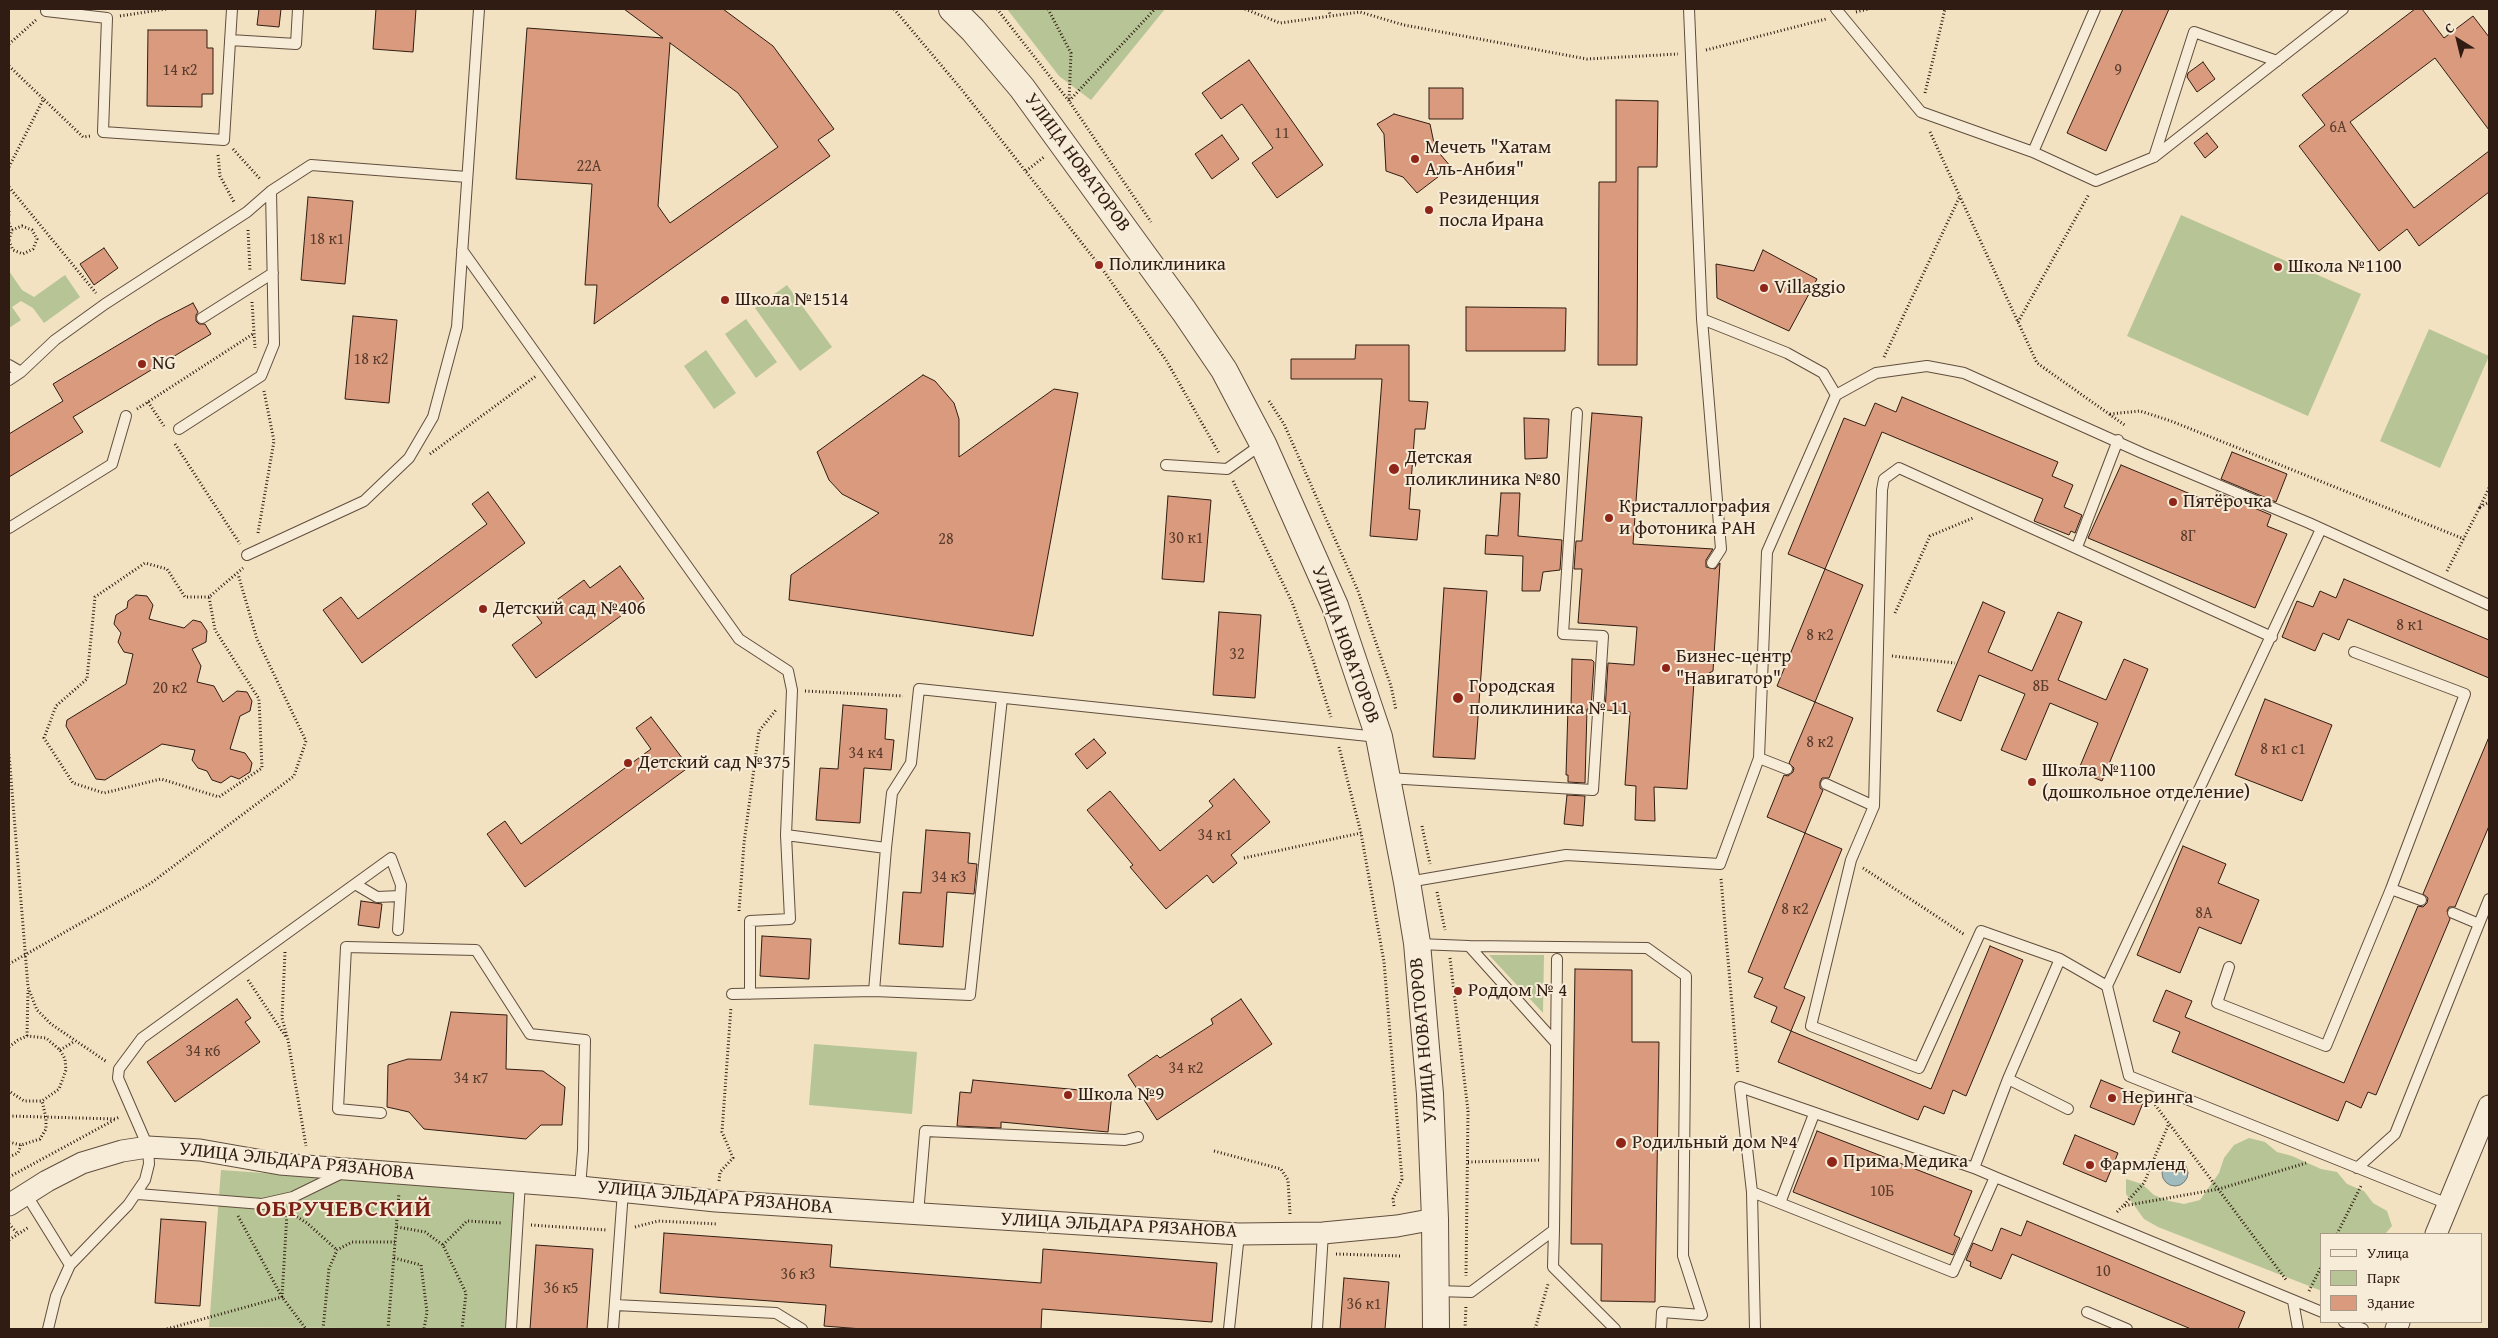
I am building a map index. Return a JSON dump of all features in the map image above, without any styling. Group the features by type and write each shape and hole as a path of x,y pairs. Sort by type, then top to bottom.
{"street":[{"name":"УЛИЦА НОВАТОРОВ","path":"952,9 973,30 1022,88 1184,311 1224,370 1263,444 1335,606 1378,737 1407,882 1416,944 1430,1094 1435,1219 1436,1329"},
{"path":"2436,1233 2489,1106"},
{"name":"УЛИЦА ЭЛЬДАРА РЯЗАНОВА","path":"9,1205 82,1163 122,1151 148,1148 200,1150 308,1167 580,1187 716,1201 1236,1233 1323,1233 1397,1226 1435,1219"}],"lane":[{"path":"46,10 107,18 103,132 221,139 232,9"},
{"path":"230,40 296,44 298,9"},
{"path":"247,555 364,501 409,458 434,417 457,327 479,9"},
{"path":"1689,9 1702,319 1721,549 1712,563"},
{"path":"2033,152 2095,9"},
{"path":"1839,12 1921,112 2033,152 2096,180 2154,157 2343,9"},
{"path":"2154,157 2194,32 2276,60"},
{"path":"9,380 21,372 55,340 105,304 242,215 271,191 311,165 467,177"},
{"path":"179,429 261,376 274,344 271,191"},
{"path":"462,250 739,638 788,671 792,690 786,834 790,919 750,921 750,994"},
{"path":"202,318 273,273"},
{"path":"1702,319 1787,353 1822,373 1836,395"},
{"path":"9,365 21,372"},
{"path":"1407,882 1566,855 1720,864 1760,758 1767,552 1836,395 1876,373 1926,366 1964,373 2118,440 2142,453 2321,529 2489,605"},
{"path":"1387,778 1593,790 1603,636 1563,634 1577,413"},
{"path":"9,528 112,464 126,416"},
{"path":"2077,546 2118,440"},
{"path":"1166,465 1228,469 1263,444"},
{"path":"2107,986 2060,959 1981,931 1919,1068 1811,1026 1850,860 1874,806 1876,654 1884,479 1899,468 2077,546 2272,637"},
{"path":"2321,529 2107,986 2129,1076 2448,1204"},
{"path":"2229,967 2216,1003 2326,1046 2391,889 2465,694 2354,652"},
{"path":"874,991 892,793 911,763 919,689 1378,737"},
{"path":"732,994 874,991 970,994 1002,698"},
{"path":"1760,758 1787,769"},
{"path":"1826,784 1874,806"},
{"path":"786,834 886,848"},
{"path":"48,1329 56,1296 70,1265 138,1194 148,1170 148,1148 118,1078 118,1069 142,1038 391,858 401,885 398,930"},
{"path":"355,884 377,897 400,896"},
{"path":"2391,889 2421,900"},
{"path":"2357,1168 2395,1134 2489,899"},
{"path":"2453,913 2480,924"},
{"path":"1416,944 1647,948 1686,976 1683,1256 1702,1315 1662,1312 1661,1329"},
{"path":"1469,946 1556,1043"},
{"path":"381,1113 338,1109 346,947 476,950 530,1034 585,1040 583,1150 580,1187"},
{"path":"1557,959 1553,1267 1616,1329"},
{"path":"1974,1168 2008,1079 2060,959"},
{"path":"2008,1079 2068,1109"},
{"path":"1755,1329 1752,1192 1740,1087 1974,1168 2320,1311"},
{"path":"1780,1203 1814,1114"},
{"path":"918,1214 925,1131 1125,1140 1138,1137"},
{"path":"138,1194 262,1204 283,1200 348,1170"},
{"path":"1752,1192 1952,1272 1995,1177"},
{"path":"510,1329 520,1182"},
{"path":"613,1329 623,1191"},
{"path":"26,1194 70,1265"},
{"path":"1436,1291 1471,1292 1554,1230"},
{"path":"1229,1329 1236,1233"},
{"path":"1317,1329 1323,1233"},
{"path":"2298,1303 2298,1329"},
{"path":"615,1305 776,1313 802,1329"},
{"path":"2087,1312 2127,1329"},
{"path":"2347,1323 2363,1329"}],"path":[{"path":"107,18 166,9"},
{"path":"1048,9 1071,53 1069,101 1155,9"},
{"path":"1245,9 1280,23 1360,12 1421,28 1587,59 1691,54 1839,12 1868,9"},
{"path":"1329,9 1330,16"},
{"path":"1945,9 1921,112 2037,363 2138,435 2142,453"},
{"path":"9,44 46,10"},
{"path":"9,66 83,137 103,132"},
{"path":"9,167 44,98"},
{"path":"221,139 271,191"},
{"path":"210,598 215,630 259,699 262,768 219,797 161,779 104,793 73,783 44,738 56,706 87,679 95,597 145,563 167,569 185,598 210,598 242,570 247,555 258,534 274,441 253,334 252,286 247,227 220,176 221,139"},
{"path":"1026,171 1044,156"},
{"path":"2018,322 2096,180"},
{"path":"9,187 105,304"},
{"path":"1876,373 1960,196"},
{"path":"9,211 9,217"},
{"path":"9,223 12,230 9,241 13,250 23,254 33,250 37,239 32,230 22,226 12,230"},
{"path":"32,230 40,224"},
{"path":"126,416 253,334"},
{"path":"409,458 417,463 546,368"},
{"path":"148,402 169,434"},
{"path":"2110,414 2140,411 2171,421 2464,539"},
{"path":"174,442 247,555"},
{"path":"2441,583 2489,488"},
{"path":"2480,508 2489,502"},
{"path":"1892,620 1930,536 1995,510"},
{"path":"9,964 23,954 151,883 294,776 306,741 257,639 238,574"},
{"path":"1876,654 1956,663"},
{"path":"9,754 10,795 23,954 28,987 27,1036"},
{"path":"1244,858 1361,833"},
{"path":"1850,860 1976,942"},
{"path":"1720,864 1740,1087"},
{"path":"286,933 282,1018 288,1040 308,1167"},
{"path":"1384,962 1402,1179 1393,1199 1397,1226"},
{"path":"239,967 288,1040"},
{"path":"28,987 37,1010 51,1024 118,1069"},
{"path":"9,1047 27,1036 46,1038 60,1050 65,1059 64,1080 52,1096 42,1101 24,1100 9,1091"},
{"path":"60,1050 75,1041"},
{"path":"2129,1076 2151,1099 2286,1276 2298,1303"},
{"path":"9,1142 21,1145 40,1139 46,1129 46,1118 42,1101"},
{"path":"9,1176 115,1119 133,1112"},
{"path":"9,1116 115,1119"},
{"path":"2106,1223 2144,1183 2169,1123"},
{"path":"9,1157 18,1152 21,1145"},
{"path":"1214,1151 1281,1169 1288,1180 1289,1233"},
{"path":"2123,1206 2219,1189 2328,1156"},
{"path":"1468,1162 1555,1159"},
{"path":"2338,1233 2368,1172"},
{"path":"388,1329 401,1174"},
{"path":"283,1200 288,1210 307,1223 337,1250"},
{"path":"230,1202 282,1297 306,1329"},
{"path":"282,1297 288,1210"},
{"path":"9,1240 42,1218"},
{"path":"443,1245 468,1221 620,1231 658,1221 722,1224"},
{"path":"9,1224 18,1234"},
{"path":"397,1227 425,1232 443,1245 466,1293 462,1329"},
{"path":"323,1329 329,1269 337,1250 352,1242 395,1242"},
{"path":"1322,1254 1402,1256"},
{"path":"394,1258 421,1265 427,1312 424,1329"},
{"path":"1535,1329 1553,1267"},
{"path":"2298,1303 2320,1268"},
{"path":"167,1329 282,1297"}],"green space":[{"path":"1007,9 1165,9 1091,100 1059,76"},
{"path":"2181,215 2361,294 2308,416 2127,336"},
{"path":"9,271 22,290 34,297 65,275 80,297 44,323 33,308 21,301 12,307 21,320 9,328"},
{"path":"787,285 832,347 800,371 755,308"},
{"path":"746,319 777,362 756,378 725,334"},
{"path":"2429,329 2489,356 2440,468 2380,441"},
{"path":"706,350 736,393 714,409 684,366"},
{"path":"1489,955 1544,955 1543,1013"},
{"path":"814,1044 917,1052 912,1114 809,1105"},
{"path":"2249,1138 2265,1142 2277,1152 2292,1156 2321,1169 2337,1172 2347,1184 2364,1191 2373,1203 2387,1211 2392,1226 2386,1233 2320,1233 2320,1290 2158,1227 2144,1219 2126,1194 2126,1179 2142,1184 2154,1195 2169,1201 2184,1204 2200,1200 2219,1173 2224,1158 2234,1145"},
{"path":"221,1170 515,1191 506,1329 209,1327"}],"water":[{"path":"2175,1160 2184,1164 2188,1173 2184,1182 2175,1186 2166,1182 2162,1173 2166,1164"}],"building":[{"path":"259,9 281,9 279,27 257,25"},
{"path":"376,9 416,9 413,52 373,49"},
{"path":"624,9 723,9 773,46 834,129 818,140 830,156 594,324 597,285 585,285 592,184 516,179 527,28 663,38","holes":["670,43 738,93 778,147 670,223 658,206"]},
{"path":"2123,9 2169,9 2106,151 2067,133"},
{"path":"2415,9 2422,9 2444,38 2473,16 2489,37 2489,130 2435,58 2350,122 2414,208 2489,151 2489,192 2419,246 2407,229 2379,251 2299,146 2325,125 2302,95"},
{"path":"148,30 207,30 207,48 213,48 213,94 202,94 202,107 147,106"},
{"path":"1249,60 1323,165 1277,198 1252,163 1273,148 1242,104 1221,119 1202,93"},
{"path":"2203,62 2215,79 2197,92 2187,77 2188,73"},
{"path":"1429,88 1463,88 1463,119 1429,119"},
{"path":"1616,100 1658,101 1657,167 1638,167 1637,365 1598,365 1599,182 1616,182"},
{"name":"Мечеть \"Хатам Аль-Анбия\"","path":"1394,114 1430,124 1435,148 1451,167 1417,193 1403,177 1386,171 1384,134 1377,124"},
{"path":"2207,133 2218,147 2205,158 2194,143"},
{"path":"1222,135 1239,159 1212,179 1195,154"},
{"path":"308,197 353,201 345,284 301,280"},
{"path":"104,248 118,268 94,285 80,264"},
{"name":"Villaggio","path":"1763,250 1817,279 1789,331 1717,298 1716,264 1754,271"},
{"path":"193,303 198,312 196,321 199,324 205,324 211,334 73,417 83,432 9,477 9,434 63,401 53,384 158,321"},
{"path":"1466,307 1566,308 1565,351 1466,351"},
{"path":"353,316 397,320 389,403 345,399"},
{"name":"Детская поликлиника №80","path":"1356,345 1409,345 1409,401 1428,402 1425,429 1415,429 1409,509 1420,510 1417,540 1370,536 1382,379 1291,379 1291,359 1355,359"},
{"path":"923,375 935,381 954,403 959,419 959,457 1054,389 1078,393 1033,636 789,600 791,575 879,513 842,494 829,480 817,452"},
{"path":"1902,397 2058,462 2052,476 2073,485 2064,507 2082,515 2075,533 2071,531 2069,535 2034,521 2043,499 1882,432 1825,569 1788,554 1844,418 1865,426 1875,403 1896,412"},
{"path":"1592,413 1642,417 1633,544 1713,549 1706,560 1706,567 1715,569 1720,563 1713,671 1694,681 1687,789 1654,787 1655,821 1635,820 1636,786 1625,785 1630,712 1605,710 1608,663 1634,665 1637,627 1578,623 1582,569 1574,569 1576,541 1582,541"},
{"path":"1524,418 1549,419 1547,458 1525,459"},
{"path":"2232,452 2287,474 2276,502 2221,479"},
{"path":"2121,465 2212,503 2216,492 2271,515 2267,526 2287,534 2255,608 2088,538"},
{"path":"488,492 525,543 362,663 323,610 341,597 358,619 487,524 472,504"},
{"path":"1501,493 1520,493 1518,536 1562,540 1560,570 1543,572 1540,591 1522,591 1523,556 1485,554 1486,535 1498,536"},
{"path":"1168,496 1211,500 1204,582 1162,579"},
{"path":"620,566 644,599 536,678 512,645 542,623 536,615 584,580 590,588"},
{"path":"1825,569 1863,585 1815,702 1777,686"},
{"path":"2344,579 2489,640 2489,678 2348,619 2339,640 2323,633 2315,651 2282,637 2297,601 2313,607 2320,591 2336,598"},
{"name":"Городская поликлиника № 11","path":"1444,588 1487,591 1475,759 1433,757"},
{"path":"136,595 147,596 153,605 149,619 184,628 193,620 201,622 207,631 206,642 192,649 201,666 197,682 214,686 223,702 237,691 247,692 252,701 250,711 240,716 230,749 245,753 252,763 250,772 239,779 231,776 221,783 212,780 207,771 198,768 192,760 195,750 162,744 105,780 96,779 66,726 67,720 126,684 133,654 124,652 118,642 121,633 114,624 116,615 127,608 128,601"},
{"path":"1983,602 2005,612 1988,652 2032,671 2058,612 2082,622 2058,680 2106,700 2124,659 2148,669 2102,781 2078,771 2098,723 2050,703 2026,760 2001,750 2025,694 1979,675 1961,721 1937,711"},
{"path":"1219,612 1261,615 1255,698 1213,695"},
{"path":"1572,659 1592,660 1594,662 1591,709 1587,709 1585,783 1568,782 1568,775 1566,775 1568,707 1571,708"},
{"path":"2265,699 2332,725 2302,801 2235,775"},
{"path":"1815,702 1853,718 1829,778 1822,778 1820,782 1820,788 1823,790 1805,833 1767,817 1784,775 1788,776 1793,772 1794,768 1789,763"},
{"path":"843,705 887,709 885,739 894,740 891,770 864,768 860,823 816,820 820,768 838,769"},
{"path":"651,717 689,767 525,887 487,834 505,821 521,844 651,749 636,728"},
{"path":"2489,737 2489,826 2455,907 2449,907 2447,911 2450,919 2376,1095 2368,1092 2361,1108 2346,1101 2338,1121 2172,1052 2180,1032 2153,1021 2166,990 2192,1001 2185,1017 2344,1083 2418,906 2423,907 2427,903 2428,898 2423,894"},
{"path":"1094,739 1106,753 1087,769 1075,754"},
{"path":"1234,779 1270,822 1231,855 1237,863 1213,883 1207,875 1166,909 1130,867 1133,865 1087,810 1110,791 1160,851 1213,806 1209,801"},
{"path":"1567,795 1585,796 1583,826 1564,824"},
{"path":"926,830 970,833 968,863 977,864 974,894 947,892 943,947 899,944 903,892 921,893"},
{"path":"1805,833 1842,849 1784,988 1805,997 1791,1031 1771,1022 1777,1007 1754,997 1763,978 1748,972"},
{"path":"2183,846 2226,864 2218,883 2259,900 2241,944 2199,927 2180,973 2137,955"},
{"path":"361,901 382,904 379,928 358,925"},
{"path":"762,936 811,939 809,979 760,976"},
{"path":"1990,946 2023,960 1966,1096 1953,1090 1944,1114 1924,1106 1918,1120 1778,1062 1791,1031 1931,1089"},
{"path":"1575,969 1632,970 1632,1042 1659,1042 1655,1302 1601,1301 1602,1244 1571,1244"},
{"path":"237,999 251,1018 245,1022 260,1042 175,1102 147,1062"},
{"path":"1241,999 1272,1044 1157,1120 1128,1075 1157,1055 1160,1058 1213,1024 1211,1019"},
{"path":"451,1012 507,1015 506,1069 543,1071 565,1087 562,1125 541,1125 526,1139 424,1129 409,1112 387,1107 388,1065 408,1059 441,1060"},
{"path":"973,1080 1112,1093 1108,1132 1001,1122 1001,1128 957,1126 960,1092 971,1093"},
{"path":"2101,1080 2145,1098 2134,1125 2090,1107"},
{"path":"1817,1131 1972,1191 1954,1235 1960,1238 1953,1255 1793,1192"},
{"path":"2075,1135 2118,1153 2106,1182 2063,1164"},
{"path":"161,1219 206,1222 200,1306 155,1303"},
{"path":"2027,1221 2245,1312 2238,1329 2191,1329 2012,1254 2001,1279 1970,1266 1971,1262 1966,1260 1973,1243 1992,1251 2001,1228 2021,1236"},
{"path":"664,1233 832,1245 830,1267 1041,1283 1043,1249 1217,1263 1212,1322 1042,1309 1041,1329 862,1329 824,1326 826,1305 660,1293"},
{"path":"536,1245 593,1249 587,1329 530,1329"},
{"path":"1344,1278 1389,1282 1385,1329 1340,1329"}],"place":[{"name":"Мечеть \"Хатам Аль-Анбия\"","path":"1415,159"},
{"name":"Резиденция посла Ирана","path":"1429,210"},
{"name":"Поликлиника","path":"1099,265"},
{"name":"Школа №1100","path":"2278,267"},
{"name":"Villaggio","path":"1764,288"},
{"name":"Школа №1514","path":"725,300"},
{"name":"NG","path":"142,364"},
{"name":"Детская поликлиника №80","path":"1394,469"},
{"name":"Пятёрочка","path":"2173,502"},
{"name":"Кристаллография и фотоника РАН","path":"1609,518"},
{"name":"Детский сад №406","path":"483,609"},
{"name":"Бизнеc-центр \"Навигатор\"","path":"1666,668"},
{"name":"Городская поликлиника № 11","path":"1458,698"},
{"name":"Детский сад №375","path":"628,763"},
{"name":"Школа №1100 (дошкольное отделение)","path":"2032,782"},
{"name":"Роддом № 4","path":"1458,991"},
{"name":"Школа №9","path":"1068,1095"},
{"name":"Неринга","path":"2112,1098"},
{"name":"Родильный дом №4","path":"1621,1143"},
{"name":"Прима Медика","path":"1832,1162"},
{"name":"Фармленд","path":"2090,1165"}],"district":[{"name":"ОБРУЧЕВСКИЙ","path":"344,1210"}]}
